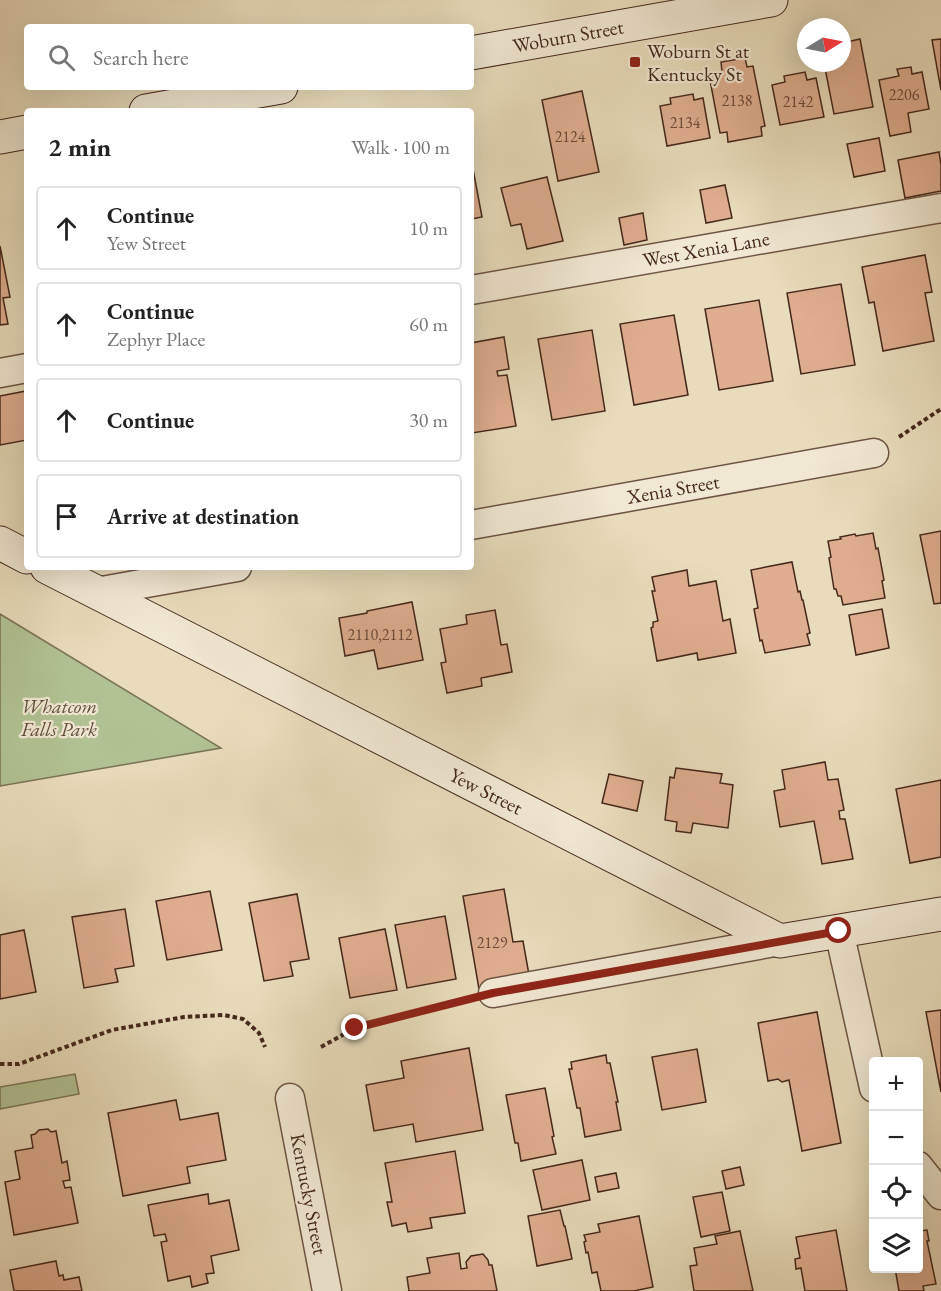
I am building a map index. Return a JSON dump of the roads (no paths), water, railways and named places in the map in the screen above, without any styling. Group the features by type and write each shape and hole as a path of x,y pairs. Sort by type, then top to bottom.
{"street":[{"name":"Woburn Street","path":"474,52 771,0"},
{"path":"163,108 264,90"},
{"path":"0,137 24,133"},
{"name":"West Xenia Lane","path":"474,289 941,208"},
{"path":"0,373 24,369"},
{"name":"Xenia Street","path":"474,524 874,453"},
{"path":"0,543 24,555"},
{"name":"Yew Street","path":"53,570 780,941"},
{"path":"96,592 220,570"},
{"path":"493,993 941,914"},
{"path":"839,931 869,1070"},
{"name":"Kentucky Street","path":"290,1098 327,1291"},
{"path":"923,1173 941,1196"}],"place":[{"name":"Woburn St at Kentucky St","path":"635,62"}],"park label":[{"name":"Whatcom Falls Park","path":"59,718"}]}
